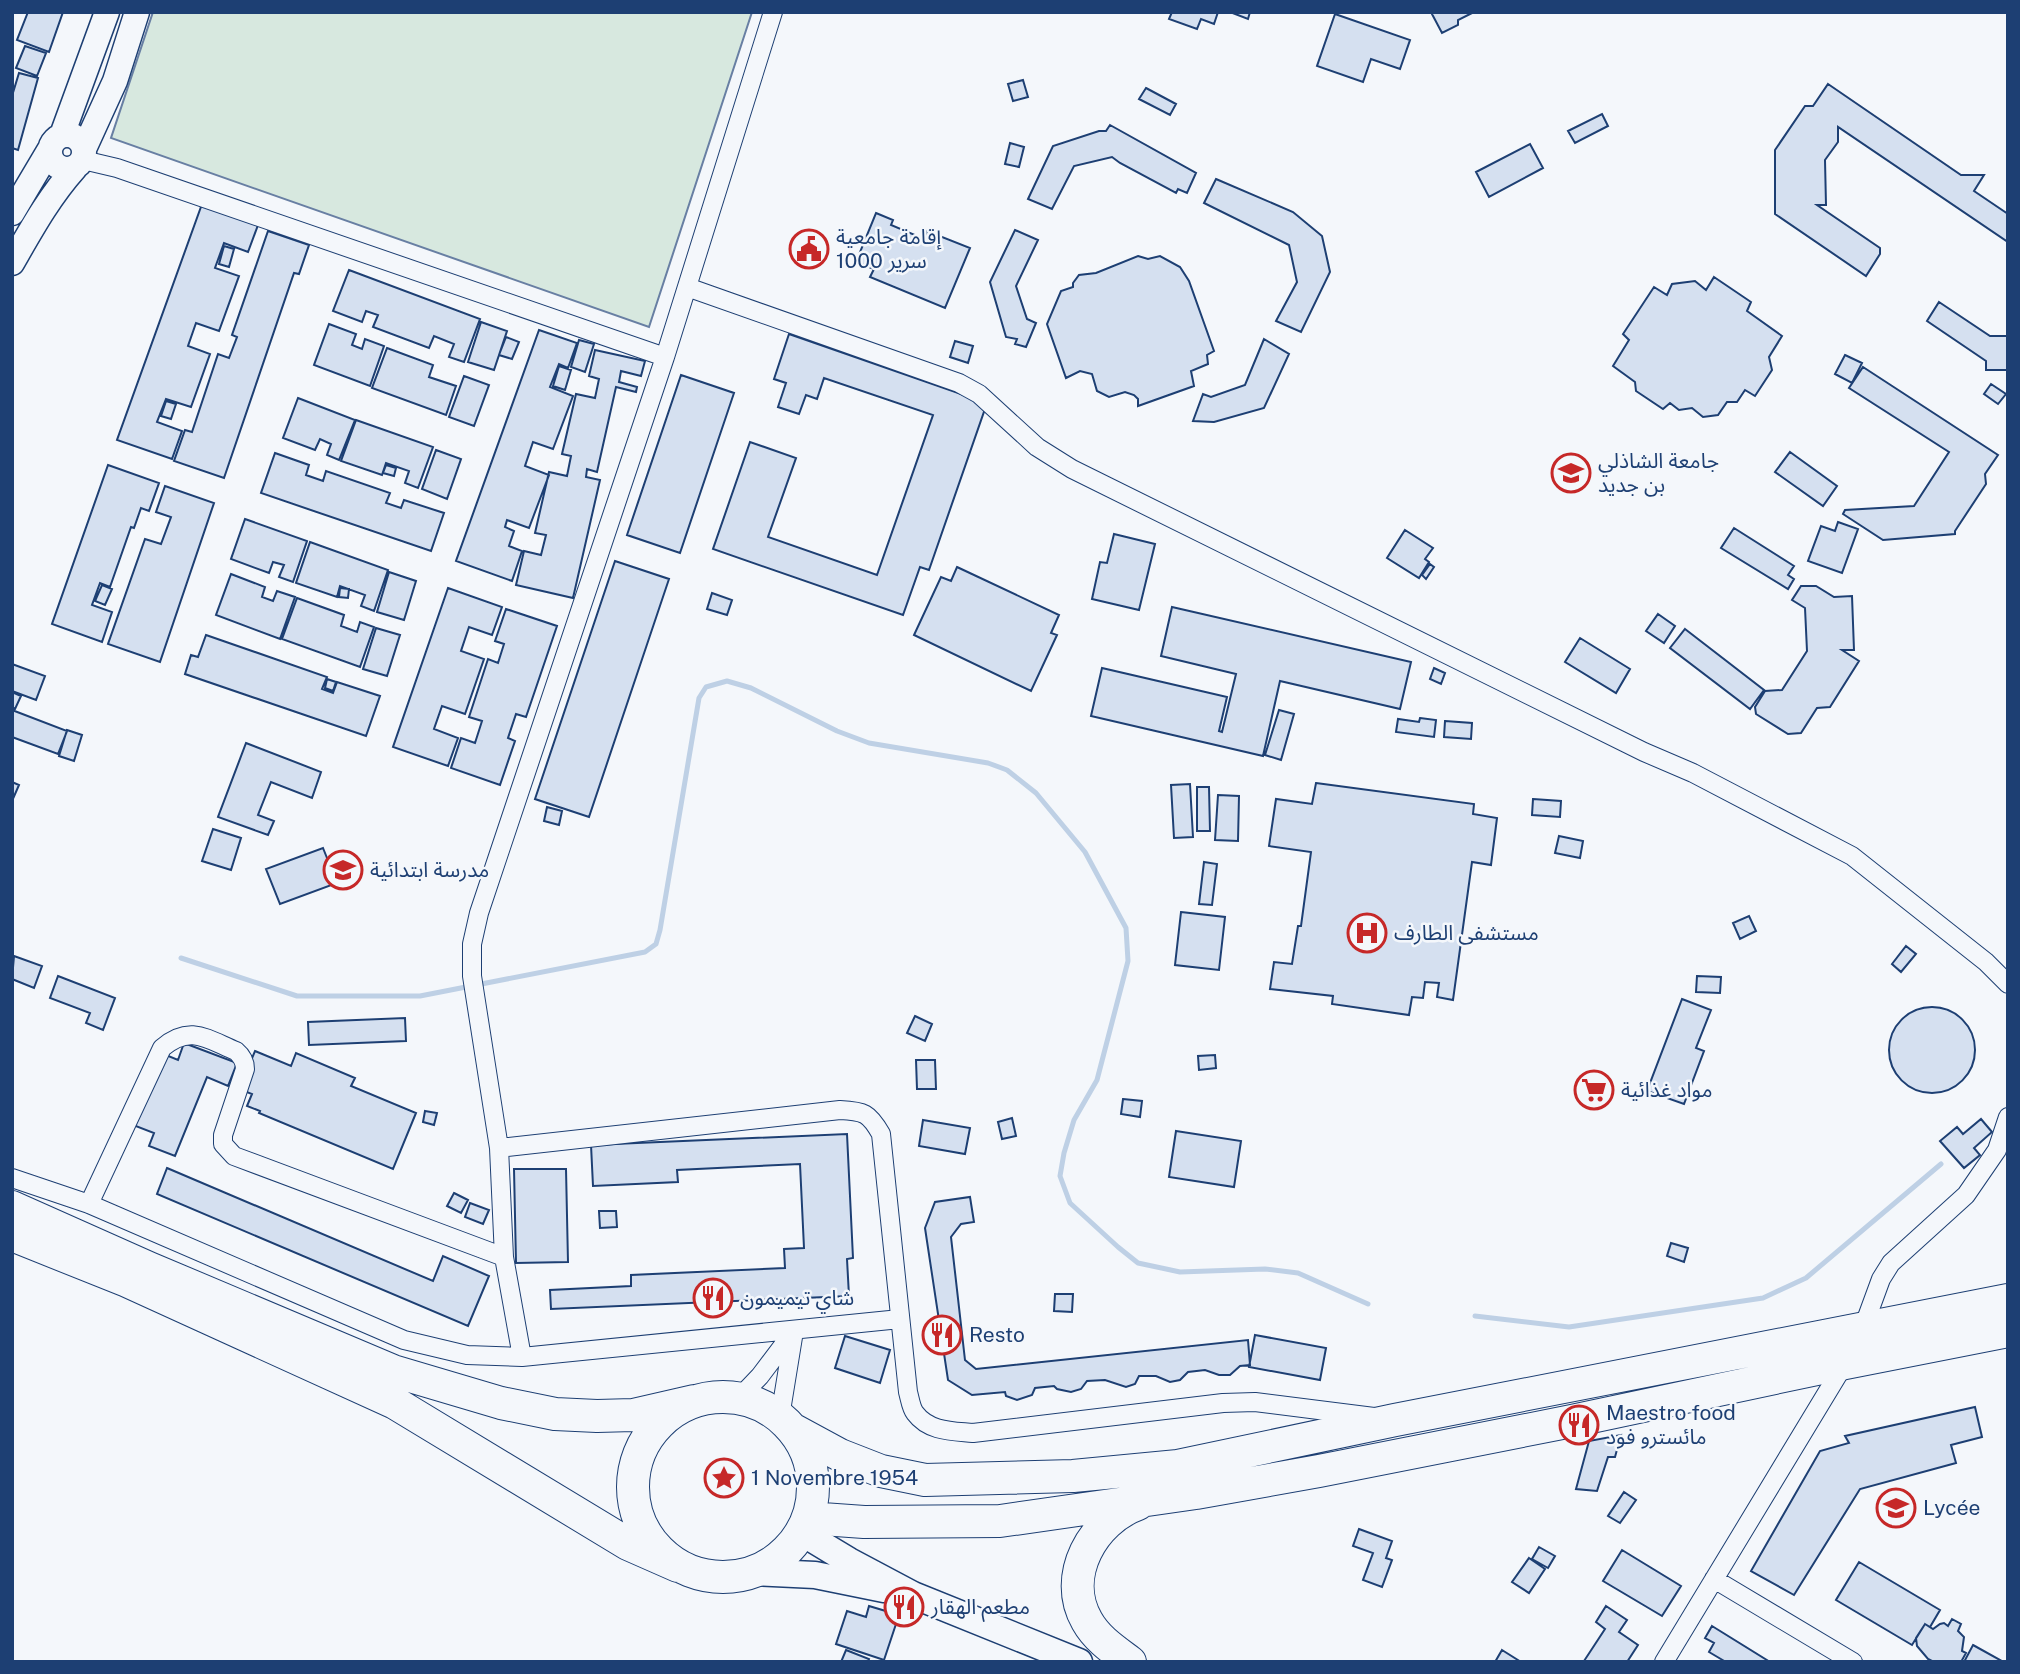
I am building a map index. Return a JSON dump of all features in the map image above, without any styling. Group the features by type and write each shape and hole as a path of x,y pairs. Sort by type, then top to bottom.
{"highway":[{"path":"12,1207 393,1371 501,1403 555,1415 633,1415 710,1397 739,1398 760,1405 839,1455 881,1471 925,1480 1073,1476 1178,1466 1395,1420 2008,1300"},
{"path":"12,1235 139,1287 395,1403 628,1544 693,1572 723,1577 754,1572 781,1556 805,1525 812,1502 812,1471 807,1455 786,1423"},
{"path":"1130,1662 1097,1636 1086,1620 1077,1584 1085,1551 1095,1535 1111,1518 1135,1505 1572,1421 2008,1331"},
{"path":"678,1566 653,1545 644,1532 637,1517 632,1486 638,1455 654,1427 666,1416 694,1401"},
{"path":"805,1525 1000,1521 1196,1493"}],"main road":[{"path":"805,1525 849,1561 913,1595 1079,1662"},
{"path":"754,1572 816,1576 913,1595"}],"street":[{"path":"107,12 50,155 56,165 61,168 81,159 130,173 665,357"},
{"path":"12,263 38,217 81,159 115,81 137,12"},
{"path":"522,1357 504,1257 499,1148 471,976 472,944 479,913 665,357 773,12"},
{"path":"12,213 56,142"},
{"path":"687,287 959,383 979,394 1037,447 1072,469 1632,746 1693,773 1852,856 1986,962 2008,984"},
{"path":"89,1204 162,1048 170,1041 194,1034 236,1051 245,1063 223,1135 223,1144 234,1156 504,1257"},
{"path":"499,1148 840,1110 860,1111 870,1116 881,1134 908,1392 914,1412 928,1425 945,1431 973,1433 1223,1403 1267,1404 1395,1420"},
{"path":"1863,1328 1881,1279 1891,1264 1966,1195 1997,1150 2008,1117"},
{"path":"12,1178 89,1204 404,1340 467,1355 522,1357 900,1320"},
{"path":"739,1398 760,1376 794,1331"},
{"path":"786,1423 794,1331"},
{"path":"1664,1662 1844,1363"},
{"path":"1714,1579 1853,1662"}],"shaded area":[{"path":"153,12 752,12 649,327 111,138"}],"building":[{"path":"28,12 63,12 49,52 17,40"},
{"path":"1172,12 1218,12 1214,24 1201,19 1197,29 1169,19"},
{"path":"1230,12 1250,12 1248,19"},
{"path":"1474,12 1442,33 1432,14"},
{"path":"1335,14 1410,40 1400,69 1371,59 1363,82 1317,66"},
{"path":"25,46 46,53 37,76 16,68"},
{"path":"19,73 38,78 18,150 12,148 12,96"},
{"path":"1023,80 1028,97 1013,101 1008,84"},
{"path":"1828,84 1961,175 1984,175 1974,191 2008,214 2008,242 1838,127 1838,142 1825,160 1826,205 1817,205 1880,248 1880,254 1866,276 1775,214 1775,150 1805,106 1813,106"},
{"path":"1146,88 1176,104 1170,115 1139,99"},
{"path":"1602,114 1608,126 1575,143 1568,131"},
{"path":"1110,125 1196,173 1187,193 1178,189 1176,193 1112,157 1074,166 1052,209 1028,199 1053,146 1106,131"},
{"path":"1010,143 1024,147 1019,167 1005,164"},
{"path":"1530,144 1543,168 1489,197 1476,172"},
{"path":"1216,179 1293,212 1322,236 1330,272 1301,332 1276,321 1297,282 1289,245 1204,203"},
{"path":"202,204 258,225 248,252 224,243 215,268 239,276 219,331 196,323 188,346 210,354 191,407 166,399 157,422 182,431 172,459 117,440"},
{"path":"876,213 893,220 891,225 924,239 927,231 970,248 945,308 870,277 874,269 856,262"},
{"path":"1015,230 1038,240 1016,286 1027,319 1036,323 1026,347 1015,344 1017,339 1006,337 990,282"},
{"path":"268,231 309,245 299,274 294,273 224,478 174,461 185,430 192,432 218,354 229,358 237,337 232,335"},
{"path":"224,246 234,249 229,267 219,264"},
{"path":"1138,256 1148,259 1160,256 1180,267 1189,281 1214,351 1207,355 1208,364 1191,371 1194,386 1138,406 1138,399 1134,395 1125,392 1109,397 1097,391 1092,374 1080,371 1066,378 1047,324 1061,291 1073,287 1079,275 1096,273"},
{"path":"349,270 480,319 464,362 449,357 454,344 434,336 429,348 373,327 378,315 366,311 362,322 333,311"},
{"path":"1714,277 1751,302 1747,311 1782,336 1769,357 1772,370 1755,396 1745,390 1737,402 1727,402 1718,415 1703,417 1692,408 1679,410 1670,403 1663,409 1636,391 1635,382 1613,366 1629,340 1623,334 1654,287 1667,295 1672,284 1695,281 1706,290"},
{"path":"1939,302 1990,336 2008,336 2008,370 1986,370 1986,361 1927,321"},
{"path":"481,322 507,331 494,370 468,362"},
{"path":"329,324 356,334 352,345 362,349 365,339 384,346 370,386 314,365"},
{"path":"539,330 577,343 568,368 559,364 550,387 573,396 553,449 533,442 525,466 549,475 529,528 507,520 505,527 514,531 509,546 522,551 512,581 456,561"},
{"path":"789,334 987,403 929,570 920,567 903,615 713,549 750,442 796,458 768,537 877,575 933,415 824,378 817,399 806,395 799,414 778,407 786,383 774,379"},
{"path":"506,337 519,342 512,359 499,355"},
{"path":"1264,339 1289,354 1264,408 1214,422 1193,421 1203,394 1211,397 1245,385"},
{"path":"579,340 594,344 585,372 571,367"},
{"path":"955,341 973,346 968,363 950,357"},
{"path":"387,348 433,365 429,377 456,386 446,415 372,388"},
{"path":"595,350 645,361 641,376 621,371 619,382 637,387 636,392 616,387 597,472 587,469 586,477 600,480 573,598 516,585 524,551 541,555 546,535 535,533 549,472 567,476 571,456 562,454 576,394 595,398 599,379 589,376"},
{"path":"1845,355 1862,363 1852,383 1835,374"},
{"path":"559,366 571,370 565,390 553,386"},
{"path":"1863,367 1998,455 1985,474 1986,484 1955,534 1883,540 1843,514 1845,510 1914,506 1949,452 1849,388"},
{"path":"681,375 734,393 680,553 627,535"},
{"path":"464,376 489,385 474,426 449,417"},
{"path":"1991,384 2006,394 1998,404 1984,394"},
{"path":"298,398 355,420 339,460 327,455 331,444 320,439 315,450 283,438"},
{"path":"166,401 176,404 171,419 161,416"},
{"path":"356,420 433,447 418,488 405,483 409,471 386,463 382,475 341,461"},
{"path":"436,450 461,459 447,499 422,489"},
{"path":"1790,452 1837,486 1823,506 1775,472"},
{"path":"275,453 309,465 306,475 323,481 326,471 390,493 386,503 401,508 404,500 444,513 431,551 261,493"},
{"path":"108,465 159,483 149,511 141,508 134,528 131,527 110,587 100,583 92,605 112,612 102,642 52,624"},
{"path":"386,465 396,468 394,476 383,473"},
{"path":"165,486 214,503 160,662 108,644 145,539 161,544 171,517 156,512"},
{"path":"245,519 307,541 293,582 279,577 284,565 273,562 269,573 231,559"},
{"path":"1838,522 1858,529 1842,573 1808,561 1821,526 1835,531"},
{"path":"1734,528 1794,566 1788,575 1794,579 1788,589 1721,548"},
{"path":"1405,530 1433,548 1425,559 1429,562 1419,578 1387,558"},
{"path":"1114,534 1155,544 1139,610 1092,599 1100,562 1107,563"},
{"path":"310,542 388,570 374,611 361,606 365,595 340,586 337,597 296,583"},
{"path":"615,561 669,579 589,817 535,799"},
{"path":"1430,564 1434,567 1426,579 1422,575"},
{"path":"957,567 1059,615 1051,633 1057,635 1031,691 914,635 941,577 951,581"},
{"path":"389,572 416,581 404,620 377,612"},
{"path":"231,574 265,587 262,597 273,601 277,591 295,597 280,639 216,615"},
{"path":"102,585 112,589 105,605 95,601"},
{"path":"1801,586 1816,586 1834,597 1852,596 1854,650 1842,650 1859,661 1830,707 1817,708 1801,733 1788,734 1756,714 1755,707 1765,691 1782,690 1807,651 1805,608 1792,600"},
{"path":"340,588 349,589 348,598 339,597"},
{"path":"448,588 502,607 492,635 469,627 461,651 484,659 465,714 442,706 434,729 458,738 448,766 393,747"},
{"path":"712,593 732,600 727,615 707,609"},
{"path":"297,598 344,615 341,626 357,632 360,622 374,627 360,667 282,639"},
{"path":"1172,607 1411,662 1400,709 1280,681 1263,756 1091,716 1102,668 1227,697 1219,731 1222,732 1236,674 1161,656"},
{"path":"506,609 557,626 526,717 516,714 508,738 515,741 500,785 451,768 461,738 475,743 482,721 469,717 488,659 498,663 504,644 495,641"},
{"path":"1658,614 1675,626 1664,643 1646,631"},
{"path":"376,628 400,635 387,676 363,669"},
{"path":"1685,629 1764,690 1750,709 1670,648"},
{"path":"206,635 327,677 322,689 333,693 337,682 380,696 366,736 185,674 191,655 198,657"},
{"path":"1580,638 1630,669 1616,693 1565,662"},
{"path":"12,664 45,676 36,700 12,691"},
{"path":"1434,668 1445,673 1441,684 1430,679"},
{"path":"327,679 336,682 333,691 325,688"},
{"path":"12,692 21,696 15,709 12,707"},
{"path":"12,710 67,731 58,754 12,737"},
{"path":"1279,710 1294,714 1281,760 1265,755"},
{"path":"1420,718 1436,720 1434,737 1396,732 1398,719 1419,722"},
{"path":"1445,721 1472,723 1471,739 1444,737"},
{"path":"67,730 82,735 74,761 59,756"},
{"path":"246,743 321,772 312,798 271,782 258,815 274,821 268,835 218,817"},
{"path":"12,782 19,785 12,801"},
{"path":"1316,783 1474,804 1473,814 1497,818 1491,865 1472,862 1453,1000 1437,997 1439,983 1425,982 1423,998 1412,997 1409,1015 1332,1004 1333,996 1270,989 1274,962 1292,964 1298,926 1301,926 1311,852 1269,846 1276,799 1312,804"},
{"path":"1190,784 1193,837 1174,838 1171,785"},
{"path":"1197,787 1209,787 1210,831 1197,831"},
{"path":"1218,795 1239,796 1238,841 1215,840"},
{"path":"1533,799 1561,801 1560,817 1532,815"},
{"path":"547,807 562,811 559,825 544,821"},
{"path":"213,829 241,838 231,870 202,861"},
{"path":"1559,836 1583,841 1580,858 1555,853"},
{"path":"323,848 337,883 280,904 266,869"},
{"path":"1204,862 1217,864 1212,905 1199,904"},
{"path":"1181,912 1225,917 1219,970 1175,965"},
{"path":"1749,916 1756,931 1740,939 1733,923"},
{"path":"1906,946 1916,954 1901,972 1892,964"},
{"path":"14,956 42,966 34,988 12,979"},
{"path":"58,976 115,998 103,1030 86,1023 90,1013 50,998"},
{"path":"1697,976 1721,977 1720,993 1696,992"},
{"path":"1682,999 1711,1010 1696,1048 1704,1051 1684,1104 1647,1091"},
{"path":"1932,1007 1948,1011 1962,1020 1971,1034 1975,1050 1971,1066 1962,1080 1948,1089 1932,1093 1916,1089 1902,1080 1893,1066 1889,1050 1893,1034 1902,1020 1916,1011"},
{"path":"915,1016 932,1024 925,1041 907,1033"},
{"path":"405,1018 406,1041 309,1045 308,1022"},
{"path":"184,1043 237,1063 228,1086 207,1077 175,1156 149,1146 154,1133 133,1125 161,1053 178,1060"},
{"path":"255,1051 291,1066 296,1053 355,1078 351,1086 416,1113 393,1169 247,1106 252,1094 239,1089"},
{"path":"1215,1055 1216,1068 1199,1070 1198,1056"},
{"path":"916,1060 935,1060 936,1089 917,1089"},
{"path":"1123,1099 1142,1101 1140,1117 1121,1114"},
{"path":"425,1111 437,1113 434,1125 423,1122"},
{"path":"1012,1118 1016,1136 1002,1139 998,1122"},
{"path":"1981,1119 1992,1132 1974,1148 1980,1155 1964,1168 1940,1141 1957,1127 1963,1134"},
{"path":"923,1120 970,1128 965,1154 919,1146"},
{"path":"1176,1131 1241,1141 1234,1187 1169,1177"},
{"path":"847,1134 853,1258 847,1259 849,1296 551,1309 550,1290 631,1286 631,1275 785,1268 784,1249 804,1248 800,1164 677,1170 678,1182 593,1186 591,1145"},
{"path":"167,1168 433,1281 443,1256 489,1276 468,1326 157,1194"},
{"path":"514,1169 566,1169 568,1262 516,1263"},
{"path":"454,1193 468,1200 461,1213 447,1206"},
{"path":"970,1197 974,1222 961,1224 951,1237 965,1360 976,1369 1248,1340 1250,1365 1240,1366 1230,1375 1219,1375 1205,1370 1188,1372 1180,1380 1170,1382 1156,1376 1139,1376 1135,1384 1126,1387 1105,1380 1087,1381 1081,1389 1071,1392 1054,1386 1035,1388 1032,1395 1017,1400 1006,1396 1005,1392 972,1395 948,1380 925,1228 935,1202"},
{"path":"470,1203 489,1210 483,1224 465,1217"},
{"path":"599,1211 616,1211 617,1227 600,1228"},
{"path":"1671,1243 1688,1248 1684,1262 1667,1256"},
{"path":"1055,1294 1073,1294 1072,1312 1054,1311"},
{"path":"1255,1335 1326,1348 1320,1380 1249,1367"},
{"path":"845,1336 890,1350 880,1383 835,1368"},
{"path":"1975,1407 1982,1437 1951,1445 1956,1463 1860,1489 1794,1595 1751,1571 1820,1451 1849,1443 1845,1436"},
{"path":"1621,1435 1615,1457 1608,1457 1597,1491 1576,1489 1589,1441"},
{"path":"1624,1492 1636,1500 1620,1523 1608,1516"},
{"path":"1359,1529 1392,1541 1386,1558 1392,1560 1382,1587 1363,1580 1373,1553 1353,1546"},
{"path":"1539,1547 1555,1556 1548,1568 1532,1559"},
{"path":"1622,1550 1681,1586 1662,1616 1603,1581"},
{"path":"1529,1558 1545,1569 1529,1593 1512,1582"},
{"path":"1859,1562 1940,1610 1930,1627 1925,1624 1912,1645 1836,1600"},
{"path":"869,1606 899,1615 884,1660 836,1644 847,1611 866,1617"},
{"path":"1606,1606 1627,1620 1619,1632 1638,1645 1627,1662 1585,1662 1605,1629 1596,1622"},
{"path":"1952,1619 1961,1624 1958,1631 1964,1637 1962,1651 1966,1653 1961,1662 1934,1662 1928,1659 1917,1646 1916,1638 1925,1624 1933,1629 1944,1623 1948,1626"},
{"path":"1712,1626 1770,1662 1726,1662 1709,1652 1714,1643 1705,1638"},
{"path":"1973,1645 2002,1661 2002,1662 1964,1662"},
{"path":"846,1650 869,1659 868,1662 841,1662"},
{"path":"1502,1650 1521,1662 1495,1662"}],"waterway":[{"path":"181,958 297,996 420,996 645,952 656,944 660,930 699,698 706,687 727,681 751,688 837,731 869,743 988,763 1007,770 1036,793 1085,852 1126,928 1128,961 1097,1080 1074,1120 1064,1153 1060,1176 1070,1203 1138,1263 1180,1272 1265,1269 1298,1273 1368,1304"},
{"path":"1475,1316 1569,1327 1763,1298 1806,1278 1941,1164"}],"place":[{"name":"إقامة جامعية 1000 سرير","path":"809,249"},
{"name":"جامعة الشاذلي بن جديد","path":"1571,473"},
{"name":"مدرسة ابتدائية","path":"343,870"},
{"name":"مستشفى الطارف","path":"1367,933"},
{"name":"مواد غذائية","path":"1594,1090"},
{"name":"شاي تيميمون","path":"713,1298"},
{"name":"Resto","path":"942,1335"},
{"name":"Maestro food مائسترو فود","path":"1579,1425"},
{"name":"1 Novembre 1954","path":"724,1478"},
{"name":"Lycée","path":"1896,1508"},
{"name":"مطعم الهقار","path":"904,1607"}]}
